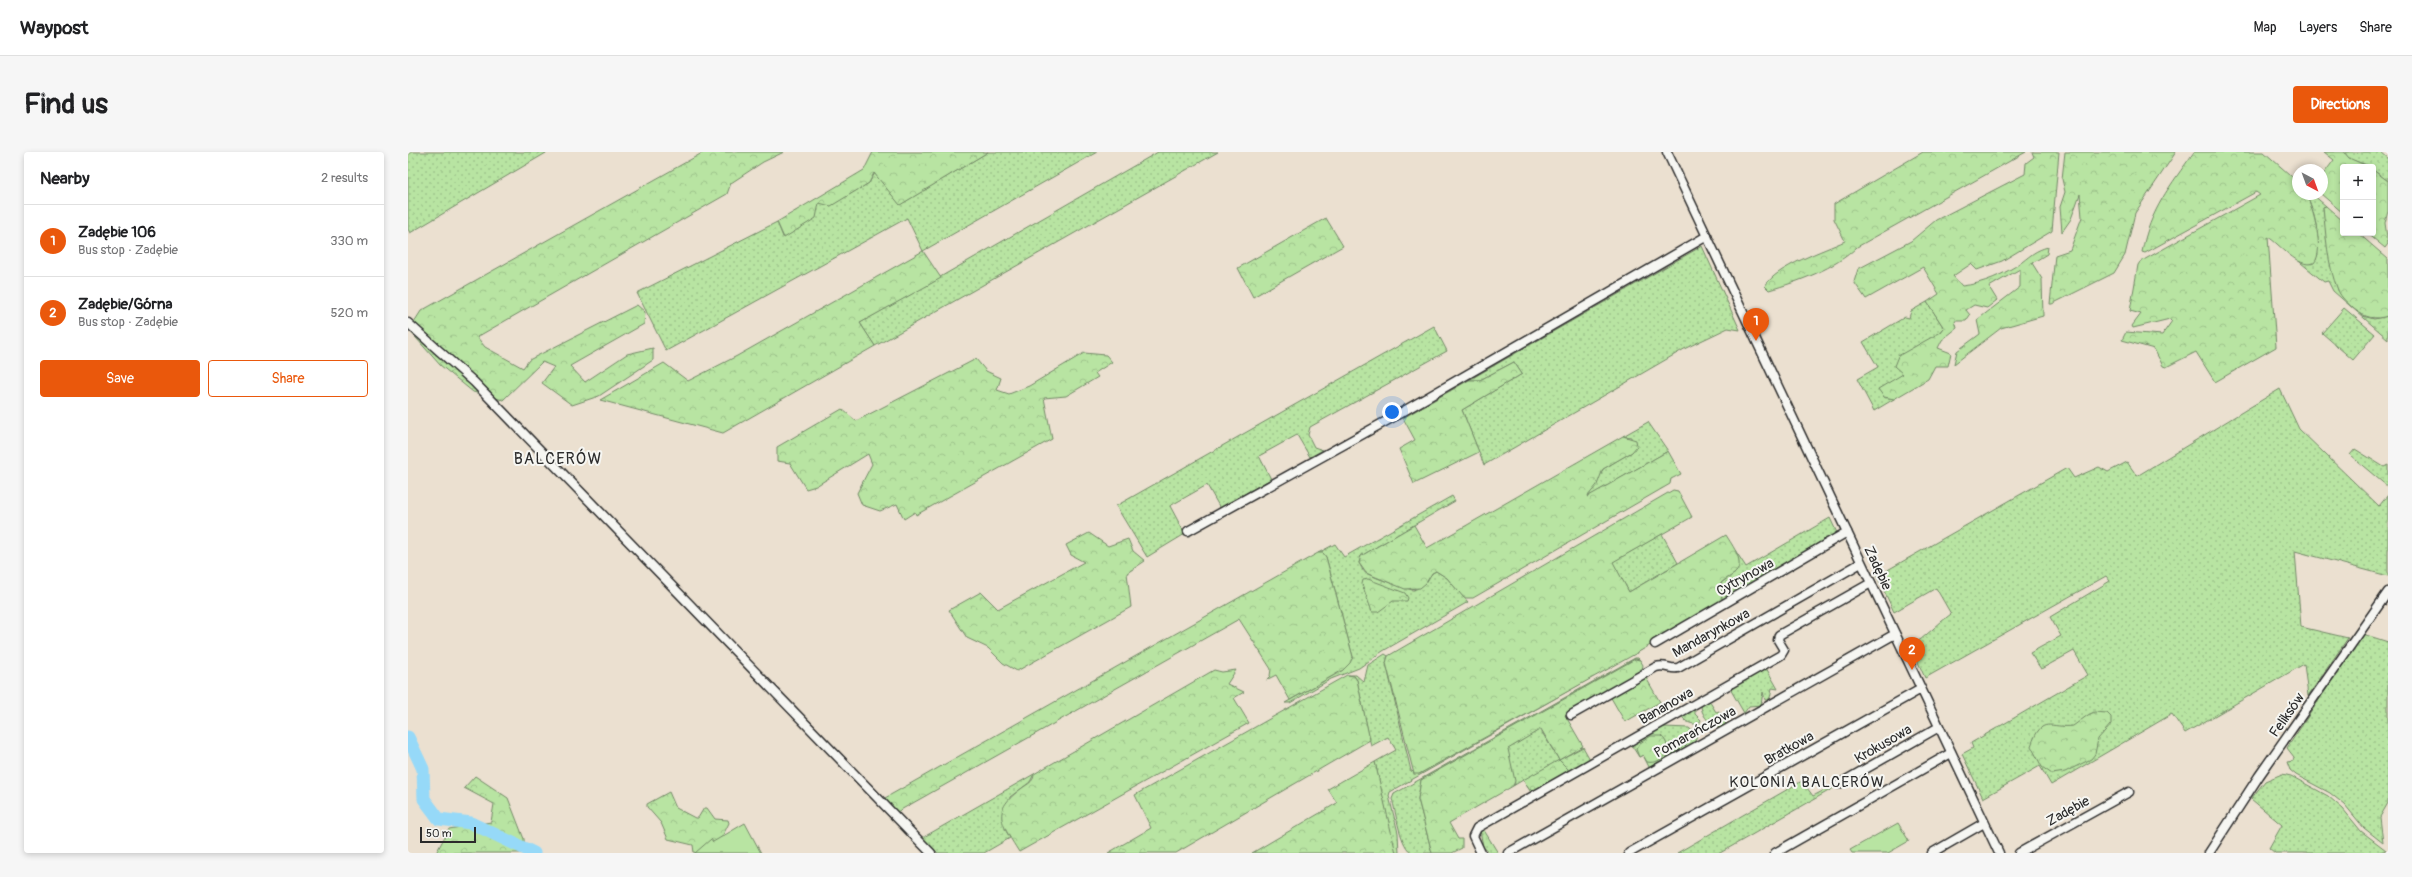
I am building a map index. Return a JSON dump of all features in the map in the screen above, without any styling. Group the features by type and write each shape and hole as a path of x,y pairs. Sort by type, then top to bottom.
{"street":[{"name":"Zadębie","path":"1667,152 1998,853"},
{"path":"1188,531 1390,419 1707,236"},
{"path":"408,323 474,382 931,853"},
{"name":"Cytrynowa","path":"1655,644 1847,532"},
{"name":"Mandarynkowa","path":"1571,716 1656,667 1664,665 1674,669 1678,668 1861,563"},
{"name":"Bananowa","path":"1481,853 1473,836 1477,828 1781,655 1784,650 1778,640 1779,635 1871,584"},
{"name":"Feliksów","path":"2209,853 2259,776 2388,592"},
{"name":"Pomarańczowa","path":"1508,853 1895,634"},
{"name":"Bratkowa","path":"1629,853 1921,689"},
{"name":"Krokusowa","path":"1839,784 1939,727"},
{"path":"1775,853 1951,753"},
{"name":"Zadębie","path":"2019,853 2129,792"},
{"path":"1932,853 1984,823"}],"green space":[{"path":"408,152 546,153 410,233 408,229"},
{"path":"704,152 784,152 763,162 731,183 727,194 477,337 485,347 523,368 529,360 637,305 645,312 644,324 570,366 585,382 627,354 653,348 653,360 599,396 572,405 542,383 554,367 542,362 503,400 473,392 440,365 409,330 421,311"},
{"path":"873,152 988,152 900,205 874,173 869,183 831,206 819,203 816,218 784,238 777,222 864,170"},
{"path":"988,152 1097,152 923,251 907,218 666,351 637,293 777,222 783,237 819,202 831,205 869,183 875,173 901,204"},
{"path":"1158,152 1218,152 875,346 860,323"},
{"path":"1923,152 2026,152 1857,247 1848,255 1828,268 1780,287 1769,290 1765,286 1779,272 1813,254 1845,241 1834,219 1834,204"},
{"path":"2032,152 2059,152 2052,231 2002,261 1977,270 1971,264 1953,276 1962,286 1985,281 2022,262 2037,251 2048,247 2047,254 2032,263 2042,279 2043,316 2001,328 1954,364 1957,351 1980,334 1977,320 2020,287 2020,269 1989,287 1997,300 1987,308 1974,305 1966,310 1970,315 1966,321 1955,321 1957,328 1942,340 1938,348 1951,353 1948,366 1935,366 1928,379 1894,399 1884,397 1878,389 1903,374 1894,366 1898,356 1941,332 1944,328 1927,302 1939,294 1923,267 1866,299 1854,282 1858,269 1911,241 1936,220 2025,174 2026,163 2034,157"},
{"path":"2065,152 2176,152 2135,213 2125,255 2114,273 2050,304 2055,255 2070,250 2082,217 2080,194 2071,219 2062,232 2060,207 2065,192 2062,179"},
{"path":"2194,152 2264,152 2292,177 2292,200 2308,200 2315,219 2318,249 2317,257 2314,263 2308,264 2296,259 2268,237 2276,347 2215,382 2196,352 2166,367 2163,366 2154,349 2122,340 2126,332 2162,335 2172,321 2170,319 2133,328 2132,326 2141,314 2130,311 2138,265 2140,262 2260,195 2256,192 2145,253 2142,252 2150,223 2169,188"},
{"path":"2324,152 2344,152 2349,158 2362,164 2340,164 2340,210 2328,200 2328,168 2334,160"},
{"path":"2344,152 2381,152 2388,158 2388,181 2376,172 2376,164 2364,164 2349,159"},
{"path":"2376,172 2388,181 2388,211 2385,223 2388,244 2385,248 2371,236 2376,236"},
{"path":"2319,200 2326,206 2323,207 2330,257 2338,290 2363,316 2374,319 2388,316 2388,339 2333,291 2328,281 2324,282 2295,258 2311,264 2316,260 2318,244 2316,226 2309,201"},
{"path":"2326,206 2340,218 2340,236 2361,236 2388,259 2388,316 2374,318 2362,314 2354,309 2339,293 2331,270 2323,207"},
{"path":"1326,218 1343,246 1253,297 1238,268"},
{"path":"1702,246 1740,330 1728,328 1686,348 1484,465 1462,410 1522,374 1514,362 1480,380 1469,380"},
{"path":"923,251 941,278 860,323 875,346 723,433 600,400 664,363 688,381 737,356"},
{"path":"1927,302 1944,328 1884,397 1894,399 1874,411 1857,379 1878,367 1863,342 1905,317 1909,318 1911,311"},
{"path":"2344,308 2375,334 2353,360 2322,333"},
{"path":"1434,326 1447,351 1310,427 1308,435 1314,447 1323,450 1310,457 1297,435 1259,456 1271,479 1220,508 1207,485 1170,506 1185,534 1147,557 1116,506"},
{"path":"1084,353 1106,355 1112,362 1095,373 1098,377 1066,396 1044,398 1052,439 916,515 915,512 904,519 897,504 880,511 862,505 857,493 872,464 868,454 816,486 806,489 790,463 777,461 777,447 842,409 856,421 976,359 986,371 1001,378 997,390 1009,394 1029,386"},
{"path":"1514,362 1522,374 1462,410 1479,452 1414,484 1399,449 1415,440 1403,418 1469,380 1480,380"},
{"path":"2280,389 2299,429 2379,506 2388,495 2388,576 2295,551 2301,627 2348,638 2308,696 2304,664 2185,733 2172,714 2051,785 2040,766 1983,798 1962,754 1973,748 1971,743 2088,675 2074,651 2041,669 2030,653 2061,636 2050,617 2110,581 2106,576 1925,678 1911,646 1922,639 1951,614 1936,588 1894,612 1877,576 2067,468 2074,478 2099,467 2108,472 2127,462 2137,476"},
{"path":"1648,422 1668,451 1586,498 1603,469 1632,452 1631,437 1623,436"},
{"path":"1623,436 1636,440 1637,446 1632,452 1603,469 1597,485 1587,497 1668,451 1681,474 1671,479 1670,484 1473,598 1464,598 1447,578 1436,571 1432,573 1426,583 1420,588 1405,589 1366,573 1359,563 1361,556 1414,525 1427,548"},
{"path":"2355,449 2384,467 2388,465 2388,487 2350,455"},
{"path":"1673,490 1678,491 1692,517 1613,562 1629,592 1726,535 1735,549 1739,560 1739,565 1738,570 1734,574 1721,583 1722,602 1637,653 1419,774 1414,774 1386,663 1388,656"},
{"path":"1452,496 1455,501 1361,556 1359,563 1364,571 1369,575 1413,590 1424,584 1430,575 1436,571 1447,578 1468,602 1383,651 1359,668 1331,679 1290,703 1285,703 1343,670 1353,657 1326,557 1323,553 1318,553 1335,544 1344,557"},
{"path":"1830,518 1838,535 1722,602 1721,583 1735,573 1738,558 1735,550 1746,567"},
{"path":"1089,533 1108,546 1128,539 1133,551 1145,561 1127,573 1131,607 1017,671 1003,663 988,648 967,638 949,610 981,592 998,609 1084,562 1071,555 1066,545"},
{"path":"1662,534 1678,563 1629,592 1612,562"},
{"path":"1318,553 1323,553 1326,557 1353,657 1350,663 1343,670 1290,700 1276,675 1266,680 1270,676 1271,669 1239,619 897,812 885,798"},
{"path":"1368,579 1405,593 1408,598 1407,601 1393,601 1378,612 1372,612 1362,584 1363,580"},
{"path":"2363,634 2388,642 2388,803 2380,817 2383,843 2364,828 2345,805 2330,793 2296,775 2290,770 2287,762 2293,761 2294,757 2287,748"},
{"path":"1644,648 1390,792 1389,796 1398,833 1399,853 1395,853 1375,762 1396,750 1388,737 1371,746 1357,680 1354,676 1347,675 1356,675 1364,682 1368,665 1385,654 1388,656 1386,663 1411,771 1419,774"},
{"path":"1635,658 1640,660 1635,659 1421,780 1418,799 1432,853 1413,853 1409,850 1405,845 1399,829 1392,799 1394,794"},
{"path":"1635,659 1640,660 1643,665 1642,670 1565,715 1583,746 1559,760 1541,729 1508,749 1515,781 1513,786 1449,823 1458,839 1462,839 1462,848 1452,853 1432,853 1418,799 1421,780"},
{"path":"1765,666 1778,689 1772,688 1770,698 1767,700 1765,700 1763,692 1761,705 1749,706 1744,713 1729,687"},
{"path":"1214,670 1222,672 1236,670 1227,684 1244,692 1234,698 1249,723 1019,852 1003,823 1003,809 1014,794 1031,781 1034,774"},
{"path":"1347,675 1354,676 1357,680 1370,740 1176,853 1108,853 1151,828 1135,795"},
{"path":"1645,676 1660,702 1625,722 1610,696"},
{"path":"1708,699 1716,712 1719,711 1727,726 1722,729 1711,723 1702,711 1701,707"},
{"path":"1695,708 1695,714 1701,720 1699,724 1694,724 1684,720 1682,715"},
{"path":"2094,712 2107,713 2111,717 2111,724 2098,739 2095,754 2091,759 2065,772 2052,774 2042,767 2031,746 2039,730 2043,726 2048,725 2073,726"},
{"path":"1664,727 1689,728 1697,735 1694,744 1651,771 1643,755 1639,757 1630,743"},
{"path":"1540,729 1559,760 1583,747 1591,761 1532,794 1523,780 1513,786 1515,784 1507,749"},
{"path":"1651,736 1661,736 1665,740 1667,750 1658,761 1647,762 1643,755 1639,757 1636,749 1640,743"},
{"path":"1559,760 1568,769 1567,773 1537,791 1529,789 1523,780"},
{"path":"1375,762 1396,853 1252,853 1337,803 1328,789"},
{"path":"1034,774 1030,782 1010,797 1005,829 1010,838 984,853 938,853 922,838"},
{"path":"2282,774 2291,776 2328,796 2343,809 2361,831 2386,850 2377,853 2275,853 2269,848 2282,825 2251,799 2265,781"},
{"path":"475,776 508,798 524,839 525,853 436,853 449,829 491,822 494,804 464,788"},
{"path":"1802,781 1813,796 1838,783 1839,785 1720,853 1677,853"},
{"path":"669,792 676,808 695,818 698,818 704,808 707,808 715,819 728,820 729,823 716,849 718,853 694,853 693,845 668,839 661,823 647,807 647,804"},
{"path":"745,823 761,853 695,853 711,839 713,842"},
{"path":"1898,823 1909,841 1888,853 1852,853 1850,850"},
{"path":"1482,827 1498,853 1490,853 1483,847 1480,830"}],"waterway":[{"path":"408,737 423,769 424,799 439,819 471,823 534,853"}],"place":[{"name":"Zadębie 106","path":"1756,341"},
{"name":"Zadębie/Górna","path":"1912,670"}],"district":[{"name":"BALCERÓW","path":"558,459"},
{"name":"KOLONIA BALCERÓW","path":"1807,782"}]}
